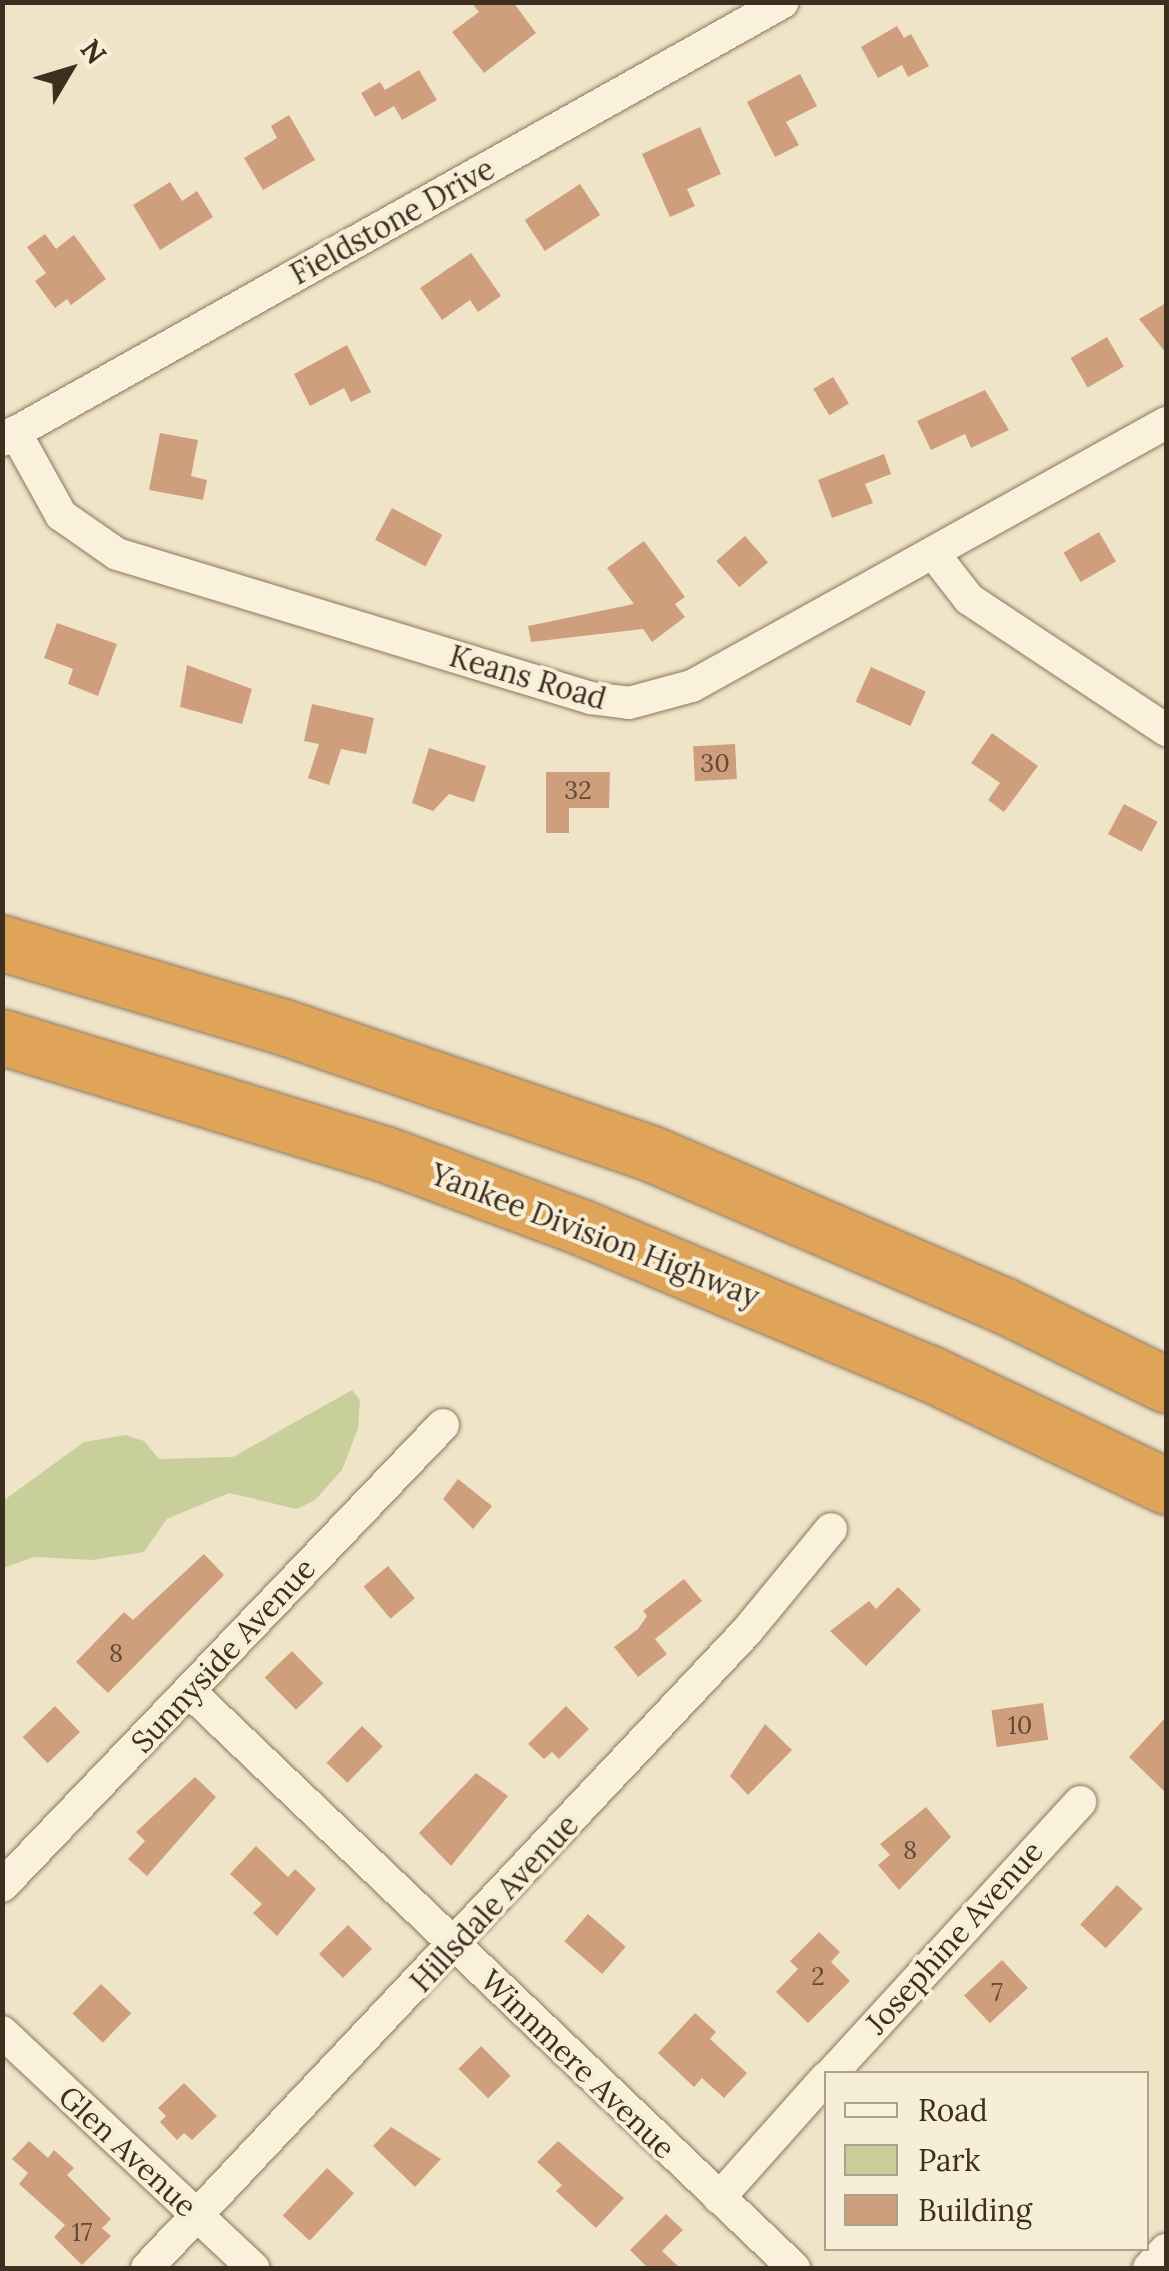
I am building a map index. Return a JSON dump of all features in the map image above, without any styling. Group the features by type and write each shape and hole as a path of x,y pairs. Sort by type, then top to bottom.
{"highway":[{"path":"2,943 465,1087 650,1153 857,1242 1166,1385"},
{"name":"Yankee Division Highway","path":"2,1037 477,1188 704,1276 1030,1419 1166,1486"},
{"path":"857,1242 1166,1350"},
{"path":"1030,1419 1166,1513"}],"street":[{"name":"Fieldstone Drive","path":"9,436 782,2"},
{"name":"Keans Road","path":"9,436 61,514 117,554 616,702 680,692 1166,423"},
{"path":"934,554 969,599 1166,730"},
{"name":"Sunnyside Avenue","path":"2,1886 443,1425"},
{"name":"Hillsdale Avenue","path":"147,2268 455,1946 747,1631 831,1529"},
{"name":"Winnmere Avenue","path":"190,1692 794,2268"},
{"name":"Josephine Avenue","path":"834,2071 1080,1802"},
{"name":"Glen Avenue","path":"2,2032 253,2268"},
{"name":"Josephine Avenue","path":"719,2198 824,2082"},
{"path":"1149,2268 1166,2250"}],"green space":[{"path":"352,1390 360,1400 358,1428 342,1470 315,1500 297,1509 229,1493 167,1519 144,1552 92,1560 34,1557 3,1568 3,1501 84,1442 126,1435 144,1441 159,1459 233,1457"}],"building":[{"path":"471,2 513,2 536,33 484,73 452,32 479,12"},
{"path":"897,26 904,38 911,34 929,66 908,77 902,65 878,78 861,47"},
{"path":"419,70 437,100 402,120 394,106 375,117 361,93 380,82 385,90"},
{"path":"800,74 817,106 786,122 799,145 775,157 747,102"},
{"path":"289,115 315,160 263,190 244,158 277,138 271,126"},
{"path":"700,127 721,174 687,189 695,206 670,217 642,154"},
{"path":"170,182 182,201 197,191 213,217 160,250 133,205"},
{"path":"580,184 600,215 545,251 525,220"},
{"path":"45,234 56,249 74,235 106,279 71,305 67,299 55,308 35,281 46,273 27,247"},
{"path":"471,253 501,296 478,312 470,300 442,320 420,288"},
{"path":"1166,303 1166,353 1139,319"},
{"path":"1107,337 1124,366 1088,387 1071,358"},
{"path":"347,345 371,392 351,402 344,388 310,406 294,374"},
{"path":"833,377 849,404 829,415 813,389"},
{"path":"985,390 1009,430 971,448 965,434 931,450 917,421"},
{"path":"160,433 198,440 191,476 207,480 203,500 149,490"},
{"path":"884,454 891,474 865,484 873,503 832,518 818,480"},
{"path":"392,508 442,535 425,567 375,540"},
{"path":"1099,532 1116,561 1080,582 1063,552"},
{"path":"745,536 768,562 739,587 716,561"},
{"path":"644,541 685,597 675,604 685,617 652,642 643,629 531,642 528,626 634,604 607,568"},
{"path":"57,623 117,644 98,696 68,684 73,669 44,658"},
{"path":"187,665 252,689 242,724 180,707"},
{"path":"871,667 926,691 910,726 856,702"},
{"path":"312,704 374,718 366,754 341,749 329,785 308,778 319,744 304,741"},
{"path":"992,733 1038,766 1004,812 988,800 1000,783 971,763"},
{"path":"735,744 737,779 695,781 693,746"},
{"path":"429,748 486,766 474,802 449,794 433,811 412,803"},
{"path":"546,772 610,772 609,808 569,808 569,833 546,833"},
{"path":"1124,804 1158,822 1142,852 1108,834"},
{"path":"458,1479 492,1506 473,1529 443,1499"},
{"path":"204,1554 224,1575 108,1693 76,1662 124,1612 133,1620"},
{"path":"388,1566 415,1598 390,1619 363,1587"},
{"path":"684,1579 702,1601 655,1639 667,1654 638,1677 614,1647 638,1629 647,1616 643,1611"},
{"path":"898,1587 921,1610 866,1666 830,1631 869,1601 876,1609"},
{"path":"292,1651 323,1683 296,1710 265,1677"},
{"path":"1043,1703 1048,1740 997,1747 992,1710"},
{"path":"55,1706 80,1732 48,1763 23,1737"},
{"path":"566,1706 589,1729 559,1759 552,1752 544,1759 528,1744"},
{"path":"1166,1717 1166,1793 1129,1757"},
{"path":"765,1724 792,1750 748,1795 730,1776"},
{"path":"362,1726 383,1746 347,1783 327,1763"},
{"path":"476,1773 508,1796 451,1866 419,1833"},
{"path":"195,1777 216,1797 147,1876 128,1859 145,1841 136,1832"},
{"path":"926,1807 951,1837 899,1890 878,1865 890,1855 880,1844"},
{"path":"256,1846 288,1877 295,1869 316,1889 277,1936 253,1913 262,1904 230,1874"},
{"path":"1117,1885 1143,1909 1106,1948 1080,1924"},
{"path":"588,1914 626,1947 602,1974 564,1941"},
{"path":"348,1925 372,1949 343,1978 319,1954"},
{"path":"819,1932 840,1952 831,1962 850,1981 808,2023 776,1992 798,1969 790,1961"},
{"path":"1002,1960 1028,1988 990,2023 964,1995"},
{"path":"101,1984 131,2013 103,2043 73,2013"},
{"path":"695,2013 716,2032 710,2039 747,2073 724,2098 702,2078 694,2087 658,2053"},
{"path":"481,2046 511,2076 488,2098 458,2069"},
{"path":"184,2083 217,2116 192,2140 184,2133 177,2140 160,2122 166,2116 158,2108"},
{"path":"391,2127 441,2159 415,2187 373,2146"},
{"path":"29,2141 48,2158 54,2150 74,2168 67,2175 111,2219 102,2228 111,2236 82,2265 54,2237 65,2225 19,2184 28,2173 12,2159"},
{"path":"558,2141 624,2198 596,2228 556,2191 562,2185 537,2162"},
{"path":"327,2168 354,2193 310,2241 283,2216"},
{"path":"666,2214 683,2230 662,2251 680,2268 648,2268 630,2250"}]}
